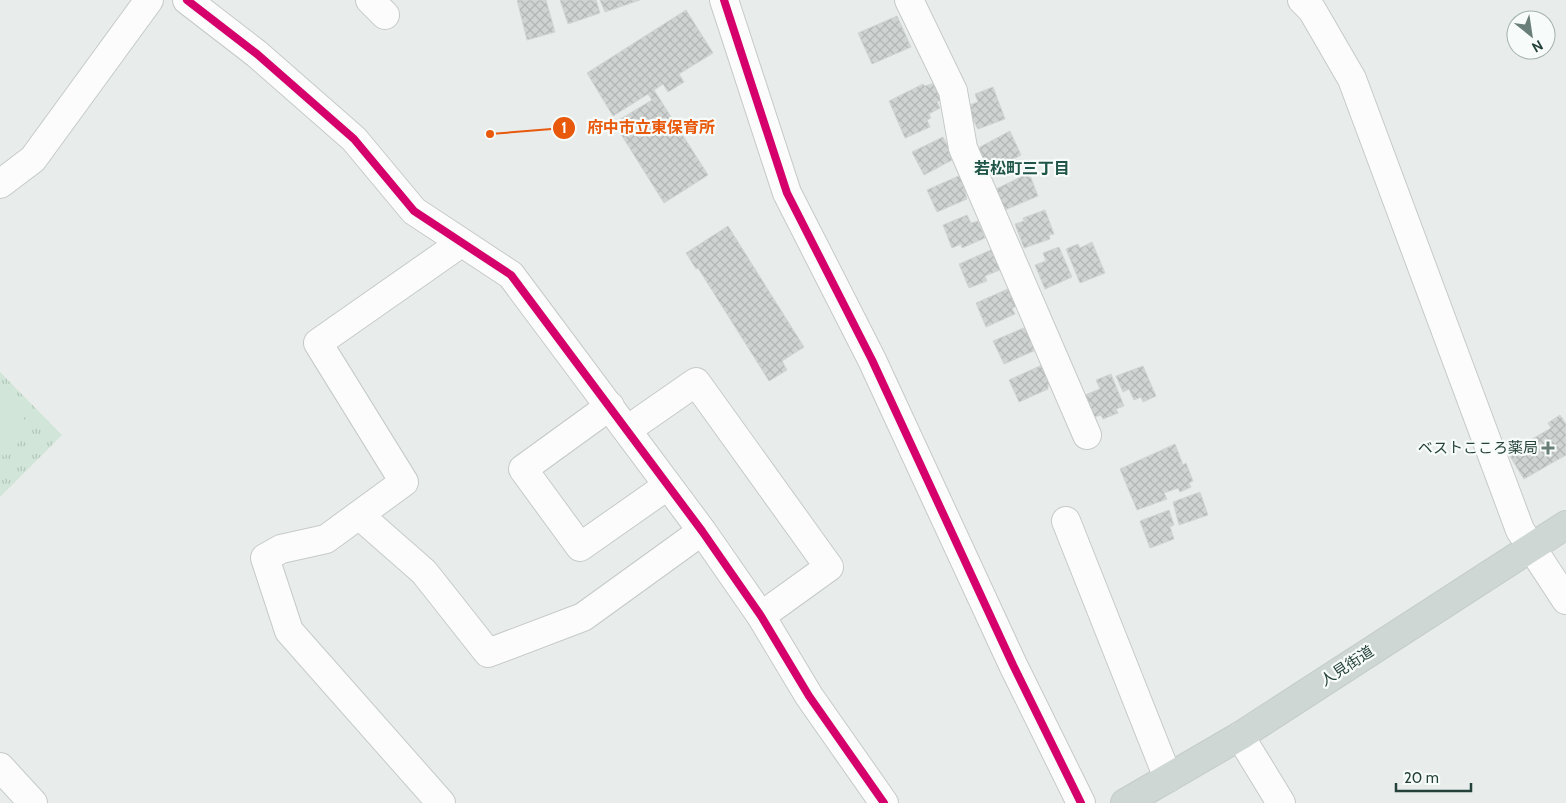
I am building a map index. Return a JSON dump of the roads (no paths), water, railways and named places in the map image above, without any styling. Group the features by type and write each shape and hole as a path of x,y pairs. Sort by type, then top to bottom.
{"main road":[{"name":"人見街道","path":"1125,803 1240,736 1566,525"}],"street":[{"path":"0,184 33,159 149,0"},
{"path":"187,0 257,54 354,139 414,211 511,275 702,531 761,616 809,696 884,803"},
{"path":"724,0 787,193 872,360 1012,665 1081,803"},
{"path":"909,0 952,90 963,148 1087,435"},
{"path":"1308,3 1352,79 1520,530 1566,600"},
{"path":"441,803 289,631 266,558 281,549 326,539 404,482 318,343 460,242"},
{"path":"627,430 696,382 829,567 761,616"},
{"path":"610,406 523,469 580,548 667,486"},
{"path":"359,515 424,572 488,653 583,617 702,531"},
{"path":"1066,521 1168,778"},
{"path":"1240,736 1280,803"},
{"path":"0,767 33,803"}],"place":[{"name":"府中市立東保育所","path":"490,134"},
{"name":"ベストこころ薬局","path":"1548,448"}],"district":[{"name":"若松町三丁目","path":"1022,168"}]}
